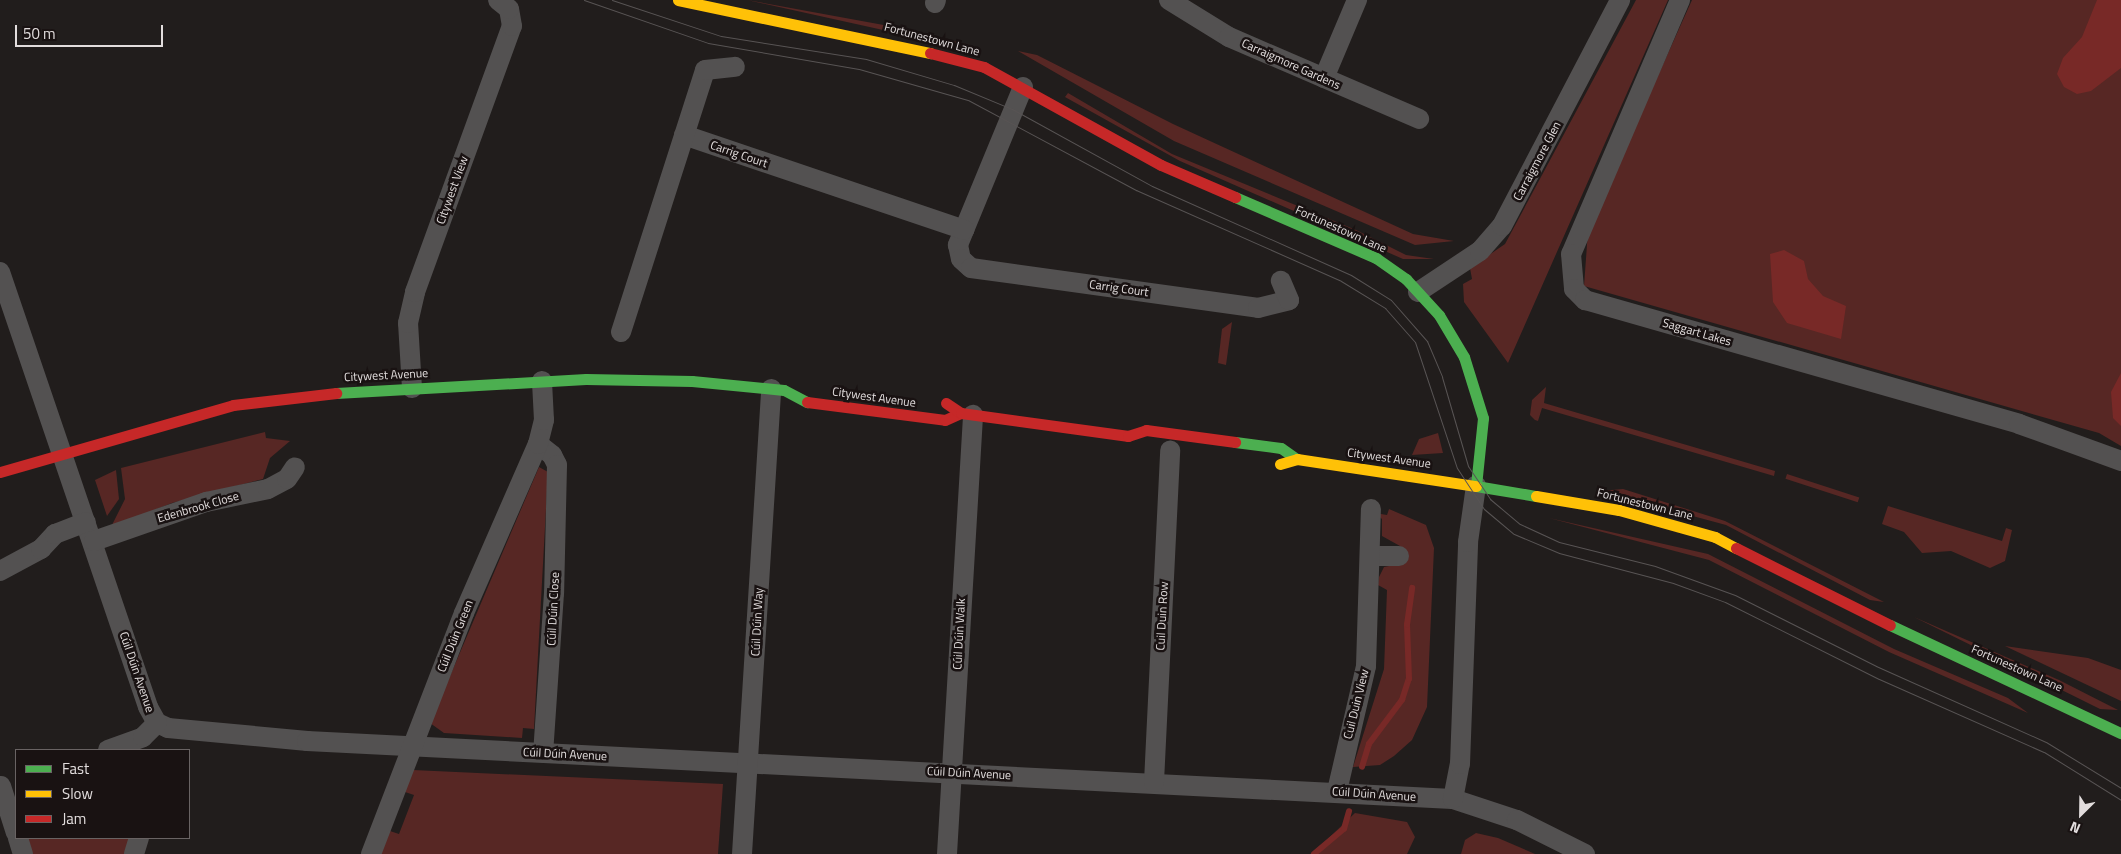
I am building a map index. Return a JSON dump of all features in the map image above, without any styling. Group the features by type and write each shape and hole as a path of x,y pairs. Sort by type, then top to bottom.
{"street":[{"name":"Citywest View","path":"412,388 408,323 415,292 512,26 508,9 498,0"},
{"name":"Fortunestown Lane","path":"678,0 934,52 984,68 1023,87 1161,165 1376,258 1418,292 1452,335 1481,405 1483,430 1476,486 1619,510 1715,537 1860,611 2121,733"},
{"name":"Carraigmore Gardens","path":"1169,0 1229,37 1418,119"},
{"path":"1324,78 1357,0"},
{"name":"Carraigmore Glen","path":"1418,292 1480,250 1502,226 1620,0"},
{"name":"Saggart Lakes","path":"1680,0 1571,254 1574,289 1585,300 2019,424 2121,461"},
{"path":"621,332 705,70 735,67"},
{"name":"Carrig Court","path":"1023,87 964,230 959,252 971,268 1258,308 1289,300 1281,281"},
{"name":"Carrig Court","path":"684,135 964,230"},
{"name":"Cúil Dúin Avenue","path":"0,272 94,541 148,707 157,723 198,733 747,764 1337,791 1453,799 1517,820 1585,854"},
{"name":"Citywest Avenue","path":"0,472 62,452 269,398 412,388 542,381 682,380 777,390 802,401 944,420 967,414"},
{"name":"Cúil Dúin Green","path":"372,854 412,745 538,444 544,420 542,381"},
{"name":"Citywest Avenue","path":"777,390 804,384"},
{"name":"Cúil Dúin Way","path":"742,854 747,764 777,390"},
{"name":"Citywest Avenue","path":"928,401 947,403 967,414 1128,436 1163,449"},
{"name":"Cúil Dúin Walk","path":"947,854 967,414"},
{"name":"Citywest Avenue","path":"1128,436 1146,430 1281,448 1297,459"},
{"name":"Cúil Dúin Close","path":"538,444 552,455 557,465 554,593 544,752"},
{"name":"Cuil Duin Row","path":"1154,782 1163,449"},
{"name":"Citywest Avenue","path":"1270,464 1297,459 1476,486"},
{"name":"Edenbrook Close","path":"94,541 206,502 268,489 287,479 295,467"},
{"path":"1453,799 1460,764 1468,542 1476,486"},
{"name":"Cuil Duin View","path":"1337,791 1366,666 1371,509"},
{"path":"0,571 41,549 55,534 86,522"},
{"path":"1370,556 1399,556"},
{"path":"114,749 143,737 157,723"},
{"path":"6,785 15,828"},
{"path":"18,839 23,854"},
{"path":"134,854 139,839"}],"shaded area":[{"path":"747,0 900,28 970,45 969,49"},
{"path":"1636,0 1668,0 1508,363 1464,302 1463,284 1472,279 1470,268 1505,244"},
{"path":"1692,0 2121,0 2121,446 2099,433 1584,286 1588,231"},
{"path":"2097,0 2121,0 2121,68 2091,91 2077,94 2064,87 2057,74 2063,58 2082,37"},
{"path":"1018,51 1037,55 1173,124 1413,234 1454,241 1415,245 1174,141"},
{"path":"1068,93 1172,154 1356,230 1406,255 1434,259 1403,259 1180,161 1065,97"},
{"path":"1784,250 1804,261 1808,279 1823,296 1846,306 1841,339 1787,323 1773,302 1770,254"},
{"path":"1232,322 1226,365 1218,363 1222,329"},
{"path":"2121,373 2121,426 2113,418 2111,392"},
{"path":"1546,387 1544,403 1775,471 1774,476 1542,408 1538,421 1535,420 1530,415 1532,400"},
{"path":"265,432 266,438 290,441 270,458 263,479 172,503 111,527 125,499 121,468"},
{"path":"1438,433 1443,453 1412,455 1419,439"},
{"path":"539,467 548,472 534,729 523,728 522,738 444,733 430,723"},
{"path":"116,470 119,499 107,516 95,480"},
{"path":"1787,474 1859,497 1858,502 1785,479"},
{"path":"1623,489 1725,521 1884,602 1870,600 1726,525 1600,491"},
{"path":"1888,506 2002,541 2006,528 2012,530 2005,561 1990,568 1951,551 1922,553 1904,532 1882,524"},
{"path":"1389,509 1426,525 1434,548 1427,707 1412,740 1394,756 1380,765 1353,767 1384,669 1387,590 1378,585 1379,577 1384,567 1399,564 1400,546 1382,536 1382,519 1375,513 1387,515"},
{"path":"1549,518 1708,554 1894,649 2008,698 2028,713 1889,652 1709,560"},
{"path":"1914,617 2059,680 2118,710 2100,709"},
{"path":"2005,646 2088,658 2121,670 2121,701"},
{"path":"413,770 723,784 718,854 381,854 390,831 399,834 414,795 405,792"},
{"path":"1355,813 1407,822 1415,837 1407,854 1312,854"},
{"path":"1476,833 1498,838 1535,854 1461,854 1465,840"},
{"path":"25,839 133,839 133,854 25,854"}],"waterway":[{"path":"1362,767 1369,744 1402,700 1409,679 1407,625 1412,588"},
{"path":"1314,854 1344,829 1349,812"}],"tram line":[{"path":"584,0 708,43 859,69 968,100 1136,190 1341,281 1385,308 1415,342 1457,468 1484,509 1514,534 1559,553 1673,583 1725,602 1879,679 2044,752 2121,800"},
{"path":"612,0 721,36 866,59 954,85 1012,109 1152,186 1351,275 1391,300 1427,341 1442,377 1468,466 1490,499 1520,524 1559,542 1655,566 1735,595 1876,666 2046,742 2121,788"}],"traffic: fast":[{"path":"1235,197 1376,258 1406,279 1439,315 1464,357 1483,418 1476,486 1536,496"},
{"path":"336,393 586,379 692,381 784,390 807,402"},
{"path":"1235,442 1281,448 1297,459"},
{"path":"1890,625 2121,733"}],"traffic: slow":[{"path":"678,0 930,53"},
{"path":"1280,464 1297,459 1476,486"},
{"path":"1536,496 1619,510 1715,537 1736,548"}],"traffic: jam":[{"path":"930,53 984,67 1161,165 1235,197"},
{"path":"0,472 233,405 336,393"},
{"path":"807,402 945,420 961,413"},
{"path":"946,403 961,413 1128,436 1146,430 1235,442"},
{"path":"1736,548 1890,625"}]}
